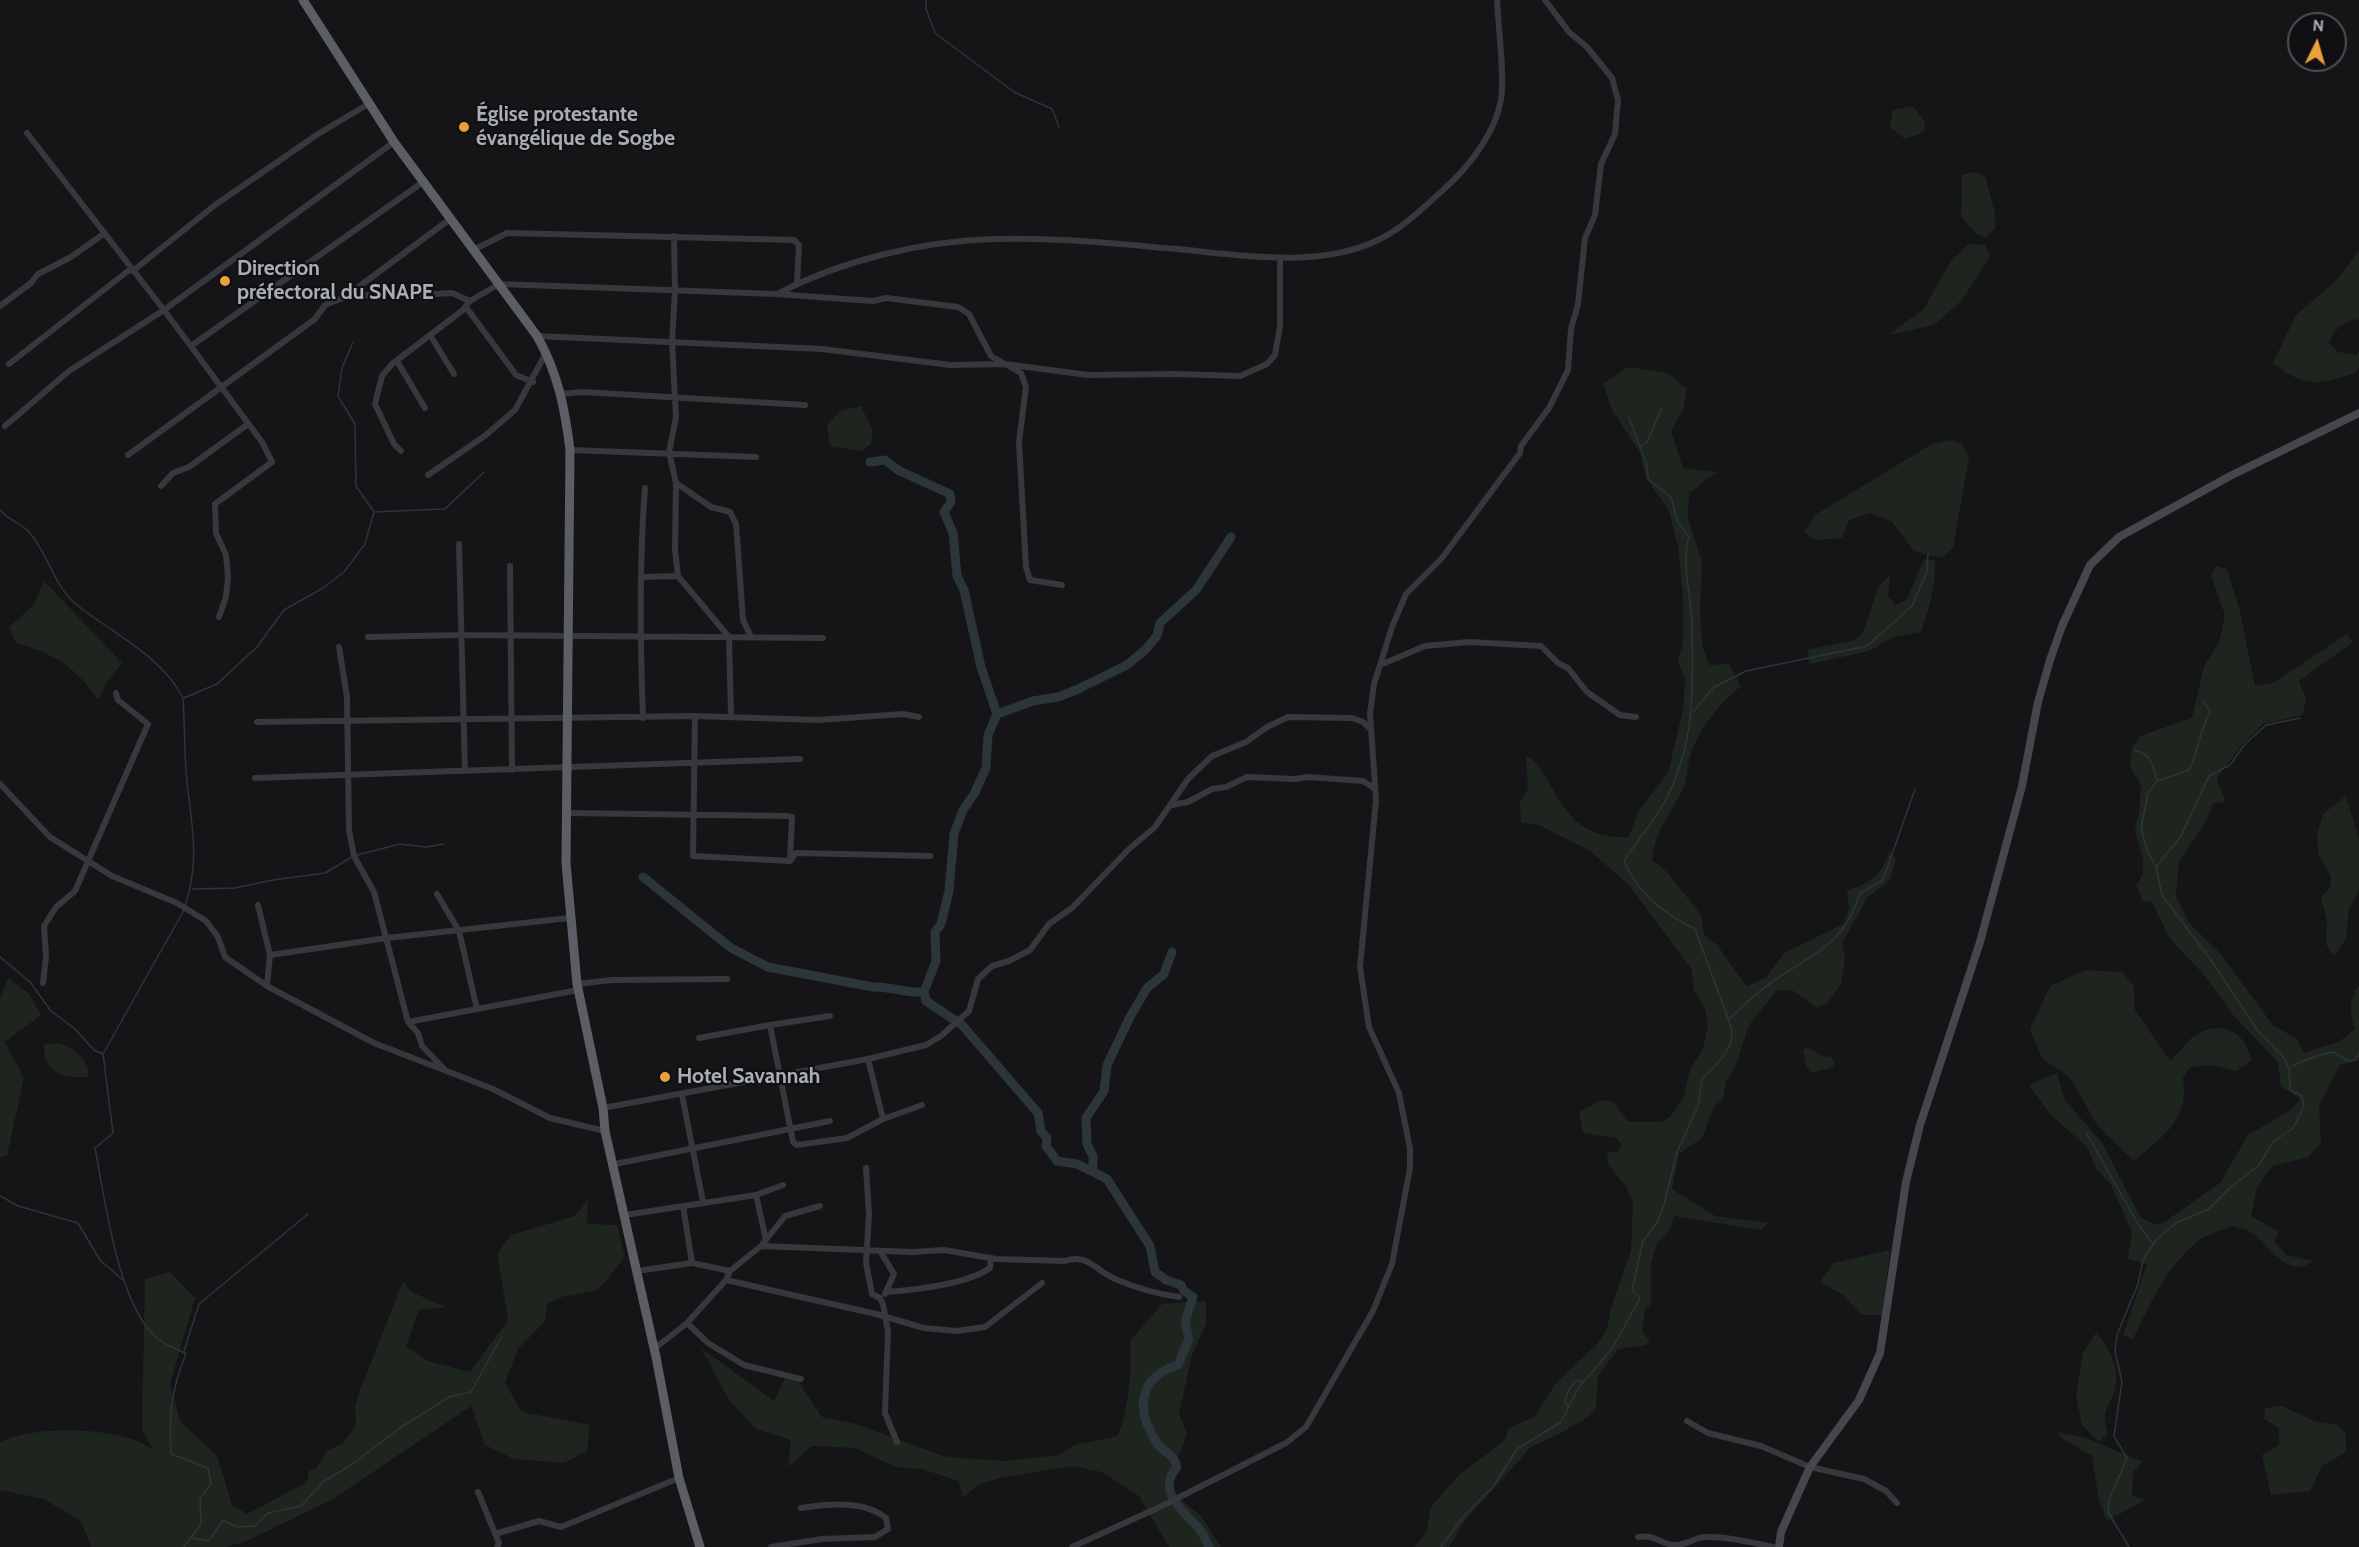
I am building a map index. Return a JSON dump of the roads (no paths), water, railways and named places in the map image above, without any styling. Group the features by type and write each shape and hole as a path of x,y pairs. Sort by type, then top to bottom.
{"highway":[{"path":"303,0 394,142 537,336 562,394 570,450 566,767 569,918 578,987 603,1108 605,1131 615,1164 679,1478 700,1547"}],"main road":[{"path":"1779,1547 1781,1532 1809,1467 1859,1400 1880,1353 1906,1182 1920,1125 1983,931 2022,786 2038,702 2050,660 2062,626 2090,565 2119,537 2232,475 2359,413"}],"street":[{"path":"776,294 797,283 926,244 995,239 1092,242 1280,258 1343,252 1378,240 1416,215 1455,179 1489,134 1501,100 1497,0"},
{"path":"1072,1547 1175,1499 1286,1443 1306,1427 1373,1311 1392,1264 1410,1168 1410,1149 1399,1093 1369,1027 1360,967 1376,800 1370,713 1380,665 1406,594 1442,558 1514,462 1525,440 1549,408 1568,370 1571,329 1578,304 1585,238 1595,215 1601,164 1615,134 1618,100 1612,78 1587,47 1569,32 1545,0"},
{"path":"9,364 128,271 134,270 214,205 318,134 370,103"},
{"path":"27,133 221,386 262,442 272,462 215,504 216,533 226,555 228,577 226,597 219,617"},
{"path":"5,426 69,371 164,310 394,142"},
{"path":"191,346 423,182"},
{"path":"128,455 315,319 326,305 345,297 450,219"},
{"path":"0,306 31,283 38,274 71,257 105,233"},
{"path":"473,250 507,233 794,240 799,245 797,283"},
{"path":"674,236 675,291 672,342 676,417 669,452 676,483 675,550 678,576 729,637 731,716"},
{"path":"537,336 822,349 950,365 1005,364 1088,375 1240,376 1266,364 1275,355 1280,326 1280,258"},
{"path":"401,451 394,444 375,404 382,376 397,361 468,304 499,284 776,294 873,301 886,298 958,307 969,314 991,356 1021,373 1026,387 1019,441 1026,567 1030,580 1062,585"},
{"path":"345,297 419,291 426,299 435,294 452,293 468,304 516,375 532,382"},
{"path":"430,335 454,374"},
{"path":"428,475 486,435 515,410 546,353"},
{"path":"397,361 425,408"},
{"path":"562,394 582,392 805,405"},
{"path":"161,486 173,473 189,467 248,424"},
{"path":"570,450 756,457"},
{"path":"676,483 711,507 729,512 736,524 743,620 751,637"},
{"path":"643,718 640,635 645,488"},
{"path":"459,544 465,771"},
{"path":"510,566 512,770"},
{"path":"642,576 678,576"},
{"path":"368,638 462,635 510,637 640,635 824,638"},
{"path":"1380,665 1425,646 1469,642 1541,646 1558,663 1568,668 1587,692 1620,716 1636,717"},
{"path":"339,647 347,697 350,830 354,856 374,892 408,1022 418,1033 422,1046 448,1074"},
{"path":"43,983 46,957 44,926 56,907 75,891 148,724 118,700 116,693"},
{"path":"257,722 695,716 818,720 903,714 919,717"},
{"path":"695,716 693,856 790,861"},
{"path":"603,1108 868,1059 926,1045 969,1011 978,979 992,966 1010,962 1030,950 1049,924 1072,908 1129,849 1155,827 1188,779 1212,756 1246,742 1267,727 1288,717 1352,718 1363,722 1371,731"},
{"path":"255,778 800,759"},
{"path":"1172,804 1188,802 1212,789 1226,787 1247,777 1295,779 1308,777 1363,781 1374,788"},
{"path":"0,784 50,837 88,862 139,888 177,903 206,921 218,938 225,957 267,986 374,1043 448,1074 493,1089 550,1118 605,1131"},
{"path":"566,813 693,813 792,817 790,861"},
{"path":"790,861 796,854 930,856"},
{"path":"437,894 459,931 477,1009"},
{"path":"258,905 270,955 267,986"},
{"path":"270,955 387,938 569,918"},
{"path":"408,1022 612,980 727,979"},
{"path":"699,1038 830,1016"},
{"path":"770,1025 788,1129 796,1145 847,1138 883,1119 922,1105"},
{"path":"868,1059 883,1119"},
{"path":"682,1095 703,1202"},
{"path":"615,1164 831,1121"},
{"path":"866,1168 869,1214 866,1249 870,1288 872,1294 880,1298 885,1317 889,1355 885,1413 897,1442"},
{"path":"625,1215 756,1195 783,1185"},
{"path":"756,1195 763,1243"},
{"path":"682,1206 692,1263"},
{"path":"654,1349 687,1323 726,1280 730,1271 763,1243 785,1216 820,1206"},
{"path":"763,1243 880,1251 944,1250 991,1258 1065,1261 1076,1258 1093,1263 1112,1278 1152,1293 1179,1297"},
{"path":"880,1251 894,1274 887,1292 880,1298"},
{"path":"887,1292 929,1286 981,1273 990,1268 991,1258"},
{"path":"637,1271 692,1263 730,1271"},
{"path":"726,1280 748,1282 924,1328 957,1331 978,1329 992,1323 1021,1296 1042,1282"},
{"path":"687,1323 708,1343 744,1365 801,1379"},
{"path":"1687,1421 1708,1432 1761,1446 1809,1467 1864,1479 1886,1491 1897,1503"},
{"path":"495,1534 539,1521 561,1527 679,1478"},
{"path":"478,1492 499,1543 497,1547"},
{"path":"771,1547 842,1537 876,1537 888,1529 886,1518 877,1512 834,1504 801,1508"},
{"path":"1638,1537 1650,1535 1671,1545 1687,1545 1698,1538 1711,1538 1773,1547"}],"waterway":[{"path":"926,0 926,9 935,33 1014,92 1052,109 1059,127"},
{"path":"184,698 217,684 257,647 284,610 323,588 344,572 365,544 374,512 356,486 355,424 338,396 342,368 353,342"},
{"path":"1641,446 1647,442 1662,408"},
{"path":"1441,1547 1463,1517 1493,1487 1517,1449 1561,1422 1579,1387 1612,1349 1640,1298 1632,1291 1643,1241 1658,1221 1664,1205 1677,1152 1698,1106 1702,1079 1723,1057 1731,1043 1732,1029 1695,929 1662,909 1644,893 1624,861 1661,808 1675,779 1687,736 1693,670 1692,623 1686,569 1689,537 1678,522 1671,497 1648,479 1647,465 1629,418"},
{"path":"870,462 885,460 898,470 950,494 951,502 944,512 953,533 957,576 964,590 981,667 997,714 988,735 986,768 974,794 963,810 954,834 949,891 941,924 935,932 936,961 924,992 926,1001 962,1025 1038,1113 1041,1131 1047,1138 1046,1146 1057,1161 1077,1164 1107,1179 1150,1246 1155,1272 1166,1280 1181,1285 1184,1291 1193,1297 1185,1322 1189,1339 1178,1365 1155,1378 1144,1396 1143,1407 1150,1431 1159,1446 1176,1462 1177,1467 1171,1476 1169,1485 1171,1493 1180,1509 1201,1532 1209,1547"},
{"path":"374,512 445,509 484,472"},
{"path":"0,510 36,540 69,598 149,657 174,683 183,698 186,772 194,844 190,889 185,906"},
{"path":"997,714 1033,701 1058,697 1127,665 1157,636 1160,623 1196,590 1231,537"},
{"path":"1693,712 1714,687 1746,671 1867,646 1912,606 1927,572 1928,554"},
{"path":"2129,1547 2108,1512 2109,1500 2127,1458 2114,1436 2122,1382 2115,1351 2117,1335 2138,1284 2143,1260 2156,1240 2176,1223 2209,1209 2232,1186 2259,1165 2273,1142 2293,1128 2304,1107 2302,1096 2290,1090 2289,1069 2284,1058 2258,1031 2211,960 2162,895 2156,867 2147,850 2141,828 2148,793 2157,781 2189,770 2203,726 2210,712 2204,702"},
{"path":"2157,866 2181,836 2209,776 2230,765 2245,744 2266,725 2300,718"},
{"path":"2134,750 2148,757 2157,780"},
{"path":"1729,1019 1751,998 1826,946 1846,925 1860,893 1883,880 1915,789"},
{"path":"357,855 400,844 426,847 444,844"},
{"path":"192,889 235,888 325,873 352,857"},
{"path":"643,877 731,948 768,967 873,987 924,992"},
{"path":"184,910 103,1054 113,1133 95,1148 114,1247 131,1298 141,1319 154,1336 186,1354 172,1403 171,1454 208,1468 211,1484 200,1499 201,1524 184,1547"},
{"path":"1093,1172 1093,1156 1087,1144 1086,1118 1104,1091 1107,1065 1130,1017 1147,988 1164,974 1172,952"},
{"path":"0,957 30,982 51,1011 75,1029 94,1050 103,1054"},
{"path":"2290,1068 2328,1053 2333,1052 2349,1061 2355,1060 2359,1053"},
{"path":"2087,1134 2138,1224 2153,1244"},
{"path":"0,1196 18,1206 78,1223 100,1260 124,1281"},
{"path":"184,1351 199,1304 308,1214"},
{"path":"191,1538 209,1541 223,1520 237,1527 255,1526 268,1513 301,1506 323,1482 351,1465 400,1428 449,1397 471,1392 501,1338"},
{"path":"1568,1406 1565,1402 1568,1391 1575,1381 1582,1381"}],"place":[{"name":"Église protestante évangélique de Sogbe","path":"464,127"},
{"name":"Direction préfectoral du SNAPE","path":"225,281"},
{"name":"Hotel Savannah","path":"665,1077"}]}
